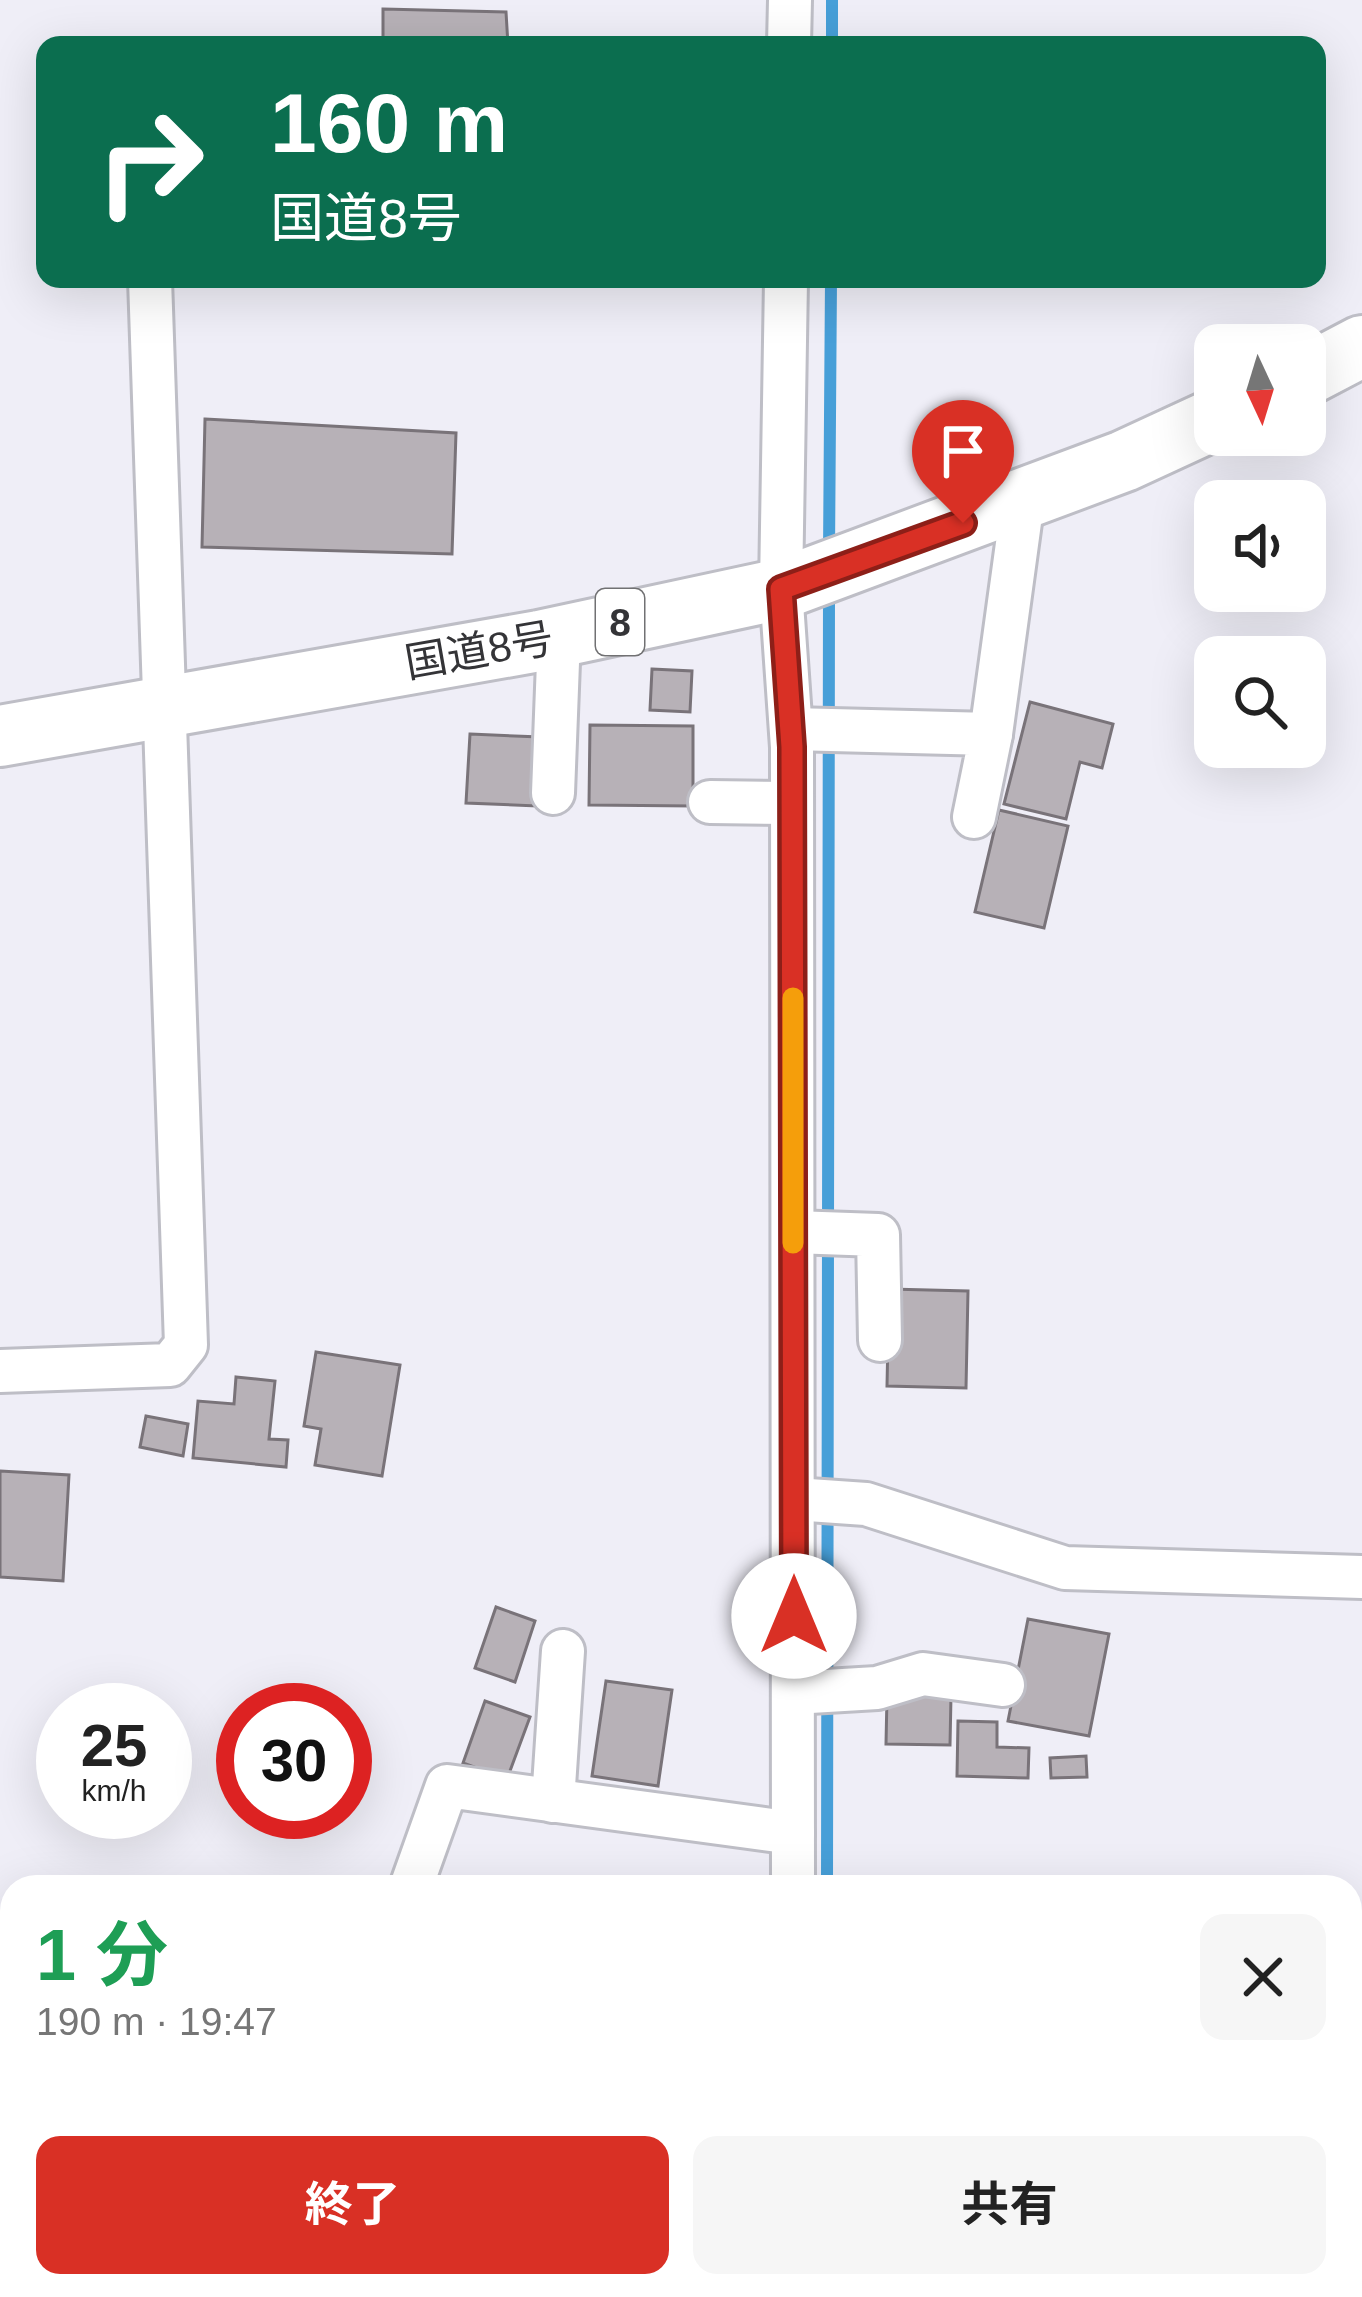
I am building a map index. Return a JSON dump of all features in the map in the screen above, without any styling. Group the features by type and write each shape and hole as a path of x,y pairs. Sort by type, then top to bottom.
{"highway":[{"path":"1326,365 1362,346"},
{"name":"国道8号","path":"0,736 559,636 781,589 1124,461 1194,429"}],"street":[{"path":"789,36 790,0"},
{"path":"0,1371 170,1365 186,1346 150,288"},
{"path":"786,288 781,589 792,803 793,1875"},
{"path":"974,817 991,734 1023,500"},
{"path":"554,793 559,636"},
{"path":"791,729 991,734"},
{"path":"710,802 792,803"},
{"path":"793,1232 878,1234 880,1340"},
{"path":"794,1499 866,1504 1065,1568 1362,1577"},
{"path":"553,1801 563,1651"},
{"path":"794,1693 877,1688 922,1674 1003,1685"},
{"path":"415,1875 447,1786 793,1833"}],"building":[{"path":"383,9 506,12 507,36 383,36"},
{"path":"205,419 456,433 452,554 202,547"},
{"path":"652,669 692,671 690,712 650,710"},
{"path":"1030,702 1113,724 1102,768 1080,762 1066,819 1004,804"},
{"path":"590,725 693,726 693,806 589,805"},
{"path":"470,734 540,737 537,806 466,803"},
{"path":"999,810 1068,826 1044,928 975,912"},
{"path":"889,1289 968,1291 966,1388 887,1386"},
{"path":"316,1352 400,1365 382,1476 315,1465 321,1429 304,1426"},
{"path":"236,1377 275,1381 269,1439 288,1440 286,1467 193,1458 198,1401 234,1404"},
{"path":"146,1416 188,1424 183,1456 140,1447"},
{"path":"0,1471 69,1475 63,1581 0,1577"},
{"path":"496,1607 535,1621 515,1682 475,1668"},
{"path":"1028,1619 1109,1634 1089,1736 1008,1721"},
{"path":"606,1681 672,1690 658,1786 592,1776"},
{"path":"887,1696 951,1696 950,1745 886,1744"},
{"path":"485,1701 530,1717 507,1779 463,1763"},
{"path":"958,1721 997,1722 997,1747 1029,1748 1028,1778 957,1776"},
{"path":"1086,1756 1087,1777 1051,1778 1050,1758"}],"waterway":[{"path":"832,0 832,36"},
{"path":"829,554 831,288"},
{"path":"827,1875 829,592"}],"slow traffic":[{"path":"793,998 793,1243"}],"route":[{"path":"794,1616 792,747 781,589 963,523"}]}
